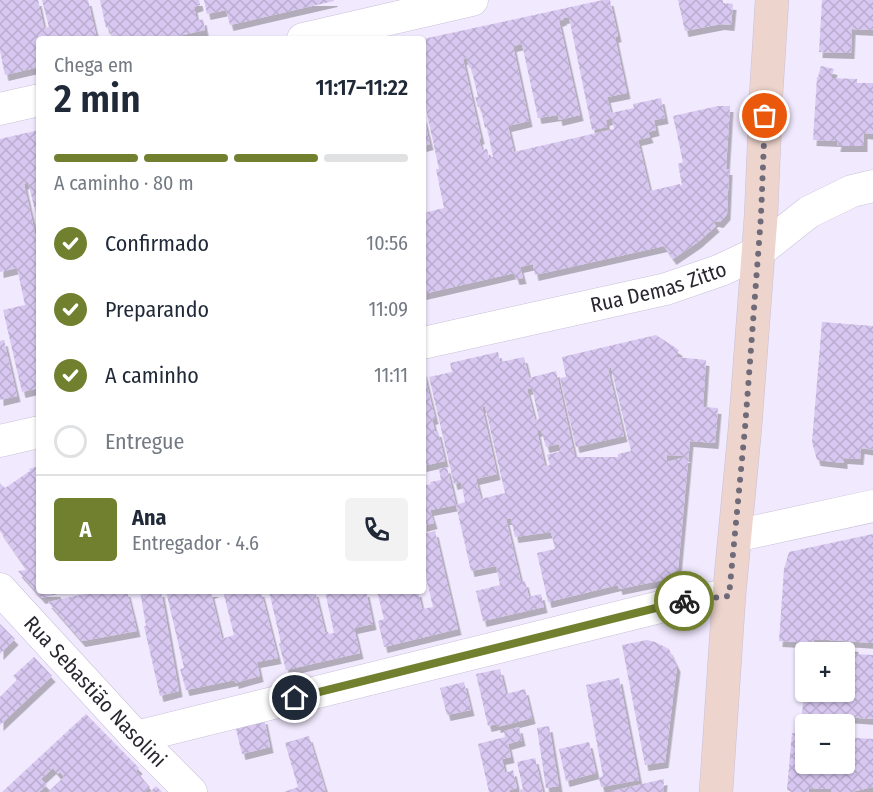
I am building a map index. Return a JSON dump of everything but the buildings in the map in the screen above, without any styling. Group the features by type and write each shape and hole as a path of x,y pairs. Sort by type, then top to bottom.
{"main road":[{"path":"716,792 729,596 745,428 761,216 772,0"}],"street":[{"path":"316,36 471,0"},
{"path":"0,109 36,101"},
{"name":"Rua Demas Zitto","path":"426,343 666,289 721,270 757,253 809,212 852,191 873,186"},
{"path":"0,441 36,433"},
{"path":"735,536 873,506"},
{"name":"Rua Sebastião Nasolini","path":"0,590 136,737 192,792"},
{"path":"136,737 680,602 729,596"}],"way so far":[{"path":"684,601 729,596 745,428 761,216 765,116"}],"route":[{"path":"295,698 684,601"}]}
